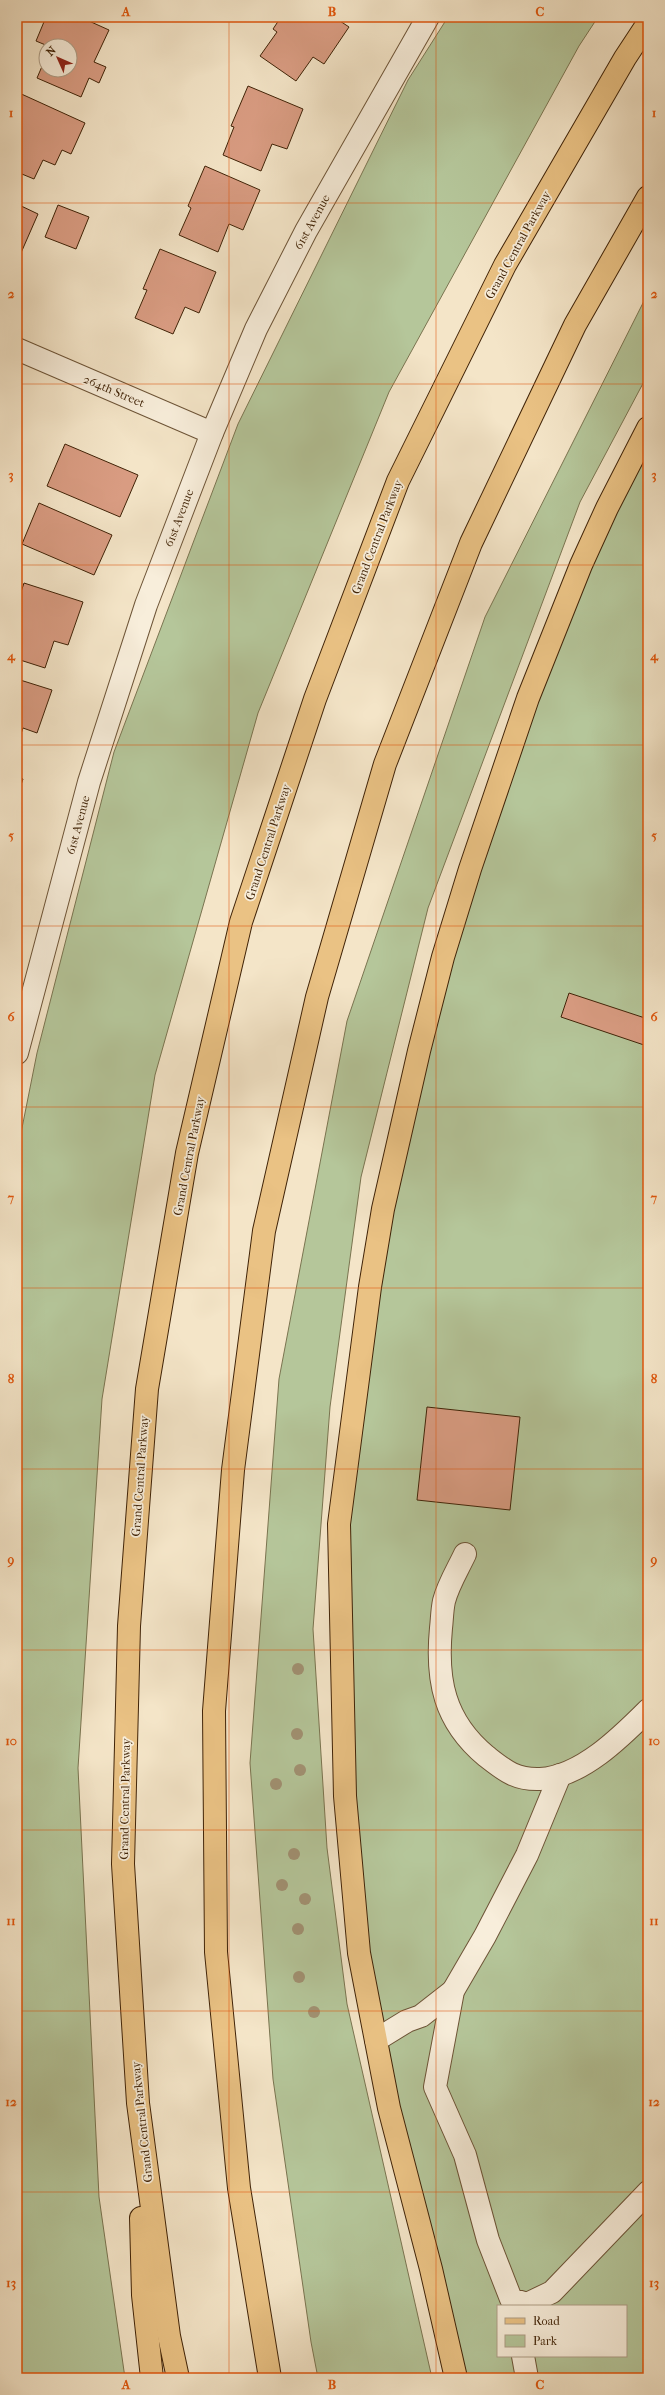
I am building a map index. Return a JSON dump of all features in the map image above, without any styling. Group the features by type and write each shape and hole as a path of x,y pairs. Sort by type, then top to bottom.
{"main road":[{"name":"Grand Central Parkway","path":"178,2378 169,2336 138,2103 123,1864 129,1626 147,1389 187,1153 241,922 315,699 398,481 505,265 625,58 648,22"},
{"path":"270,2378 239,2188 216,1952 214,1711 233,1470 264,1231 317,997 385,764 471,543 575,325 648,197"},
{"path":"456,2378 432,2269 389,2108 359,1953 345,1796 340,1524 375,1256 383,1209 418,1051 443,957 470,868 528,698 557,623 606,508 648,428"},
{"path":"138,2103 143,2295 152,2378"}],"street":[{"name":"61st Avenue","path":"17,1053 89,782 146,605 212,433 256,329 303,238 428,17"},
{"name":"264th Street","path":"17,349 212,433"},
{"path":"465,1554 444,1600 438,1655 442,1687 452,1717 476,1747 510,1775 540,1779 560,1775 585,1764 624,1735 648,1710"},
{"path":"560,1775 527,1855 485,1936 453,1991 435,2087 465,2155 488,2240 512,2302 527,2304 552,2292 648,2192"},
{"path":"376,2040 407,2021 420,2016 453,1991"},
{"path":"523,2357 527,2378"}],"green space":[{"path":"448,17 598,17 579,46 389,392 258,713 155,1075 102,1399 78,1768 99,2197 125,2378 17,2378 17,1153 37,1053 114,752 238,424 408,80"},
{"path":"648,293 648,374 580,502 428,908 361,1177 330,1407 313,1629 327,1848 347,2004 432,2378 318,2378 311,2342 273,2079 250,1763 279,1379 347,1021 485,617"},
{"path":"648,428 648,2378 456,2378 372,2021 341,1611 370,1287 470,869"}],"building":[{"path":"46,17 80,17 109,30 94,62 106,67 99,83 89,78 81,97 37,78 38,76 38,78 78,78 78,38 38,38 38,42 36,41"},
{"path":"281,17 334,17 349,27 324,64 313,57 296,81 260,56 277,32 273,29"},
{"path":"248,86 303,109 287,149 272,144 261,171 223,155 234,127 231,126"},
{"path":"17,92 85,123 71,154 62,150 55,165 43,160 34,179 17,172"},
{"path":"205,166 260,190 243,230 229,224 218,252 179,235 191,208 188,206"},
{"path":"17,204 38,214 17,262"},
{"path":"58,205 89,217 76,249 45,237"},
{"path":"160,249 216,272 199,313 185,307 173,334 135,318 147,290 143,289"},
{"path":"65,444 138,475 120,517 47,486"},
{"path":"39,503 112,535 94,575 22,544"},
{"path":"24,583 83,602 68,645 54,641 45,668 17,659 17,604"},
{"path":"17,679 52,690 37,733 23,728 17,746"},
{"path":"17,777 23,779 17,797"},
{"path":"569,993 648,1019 648,1031 644,1045 561,1017"},
{"path":"427,1407 520,1417 510,1510 417,1500"}]}
